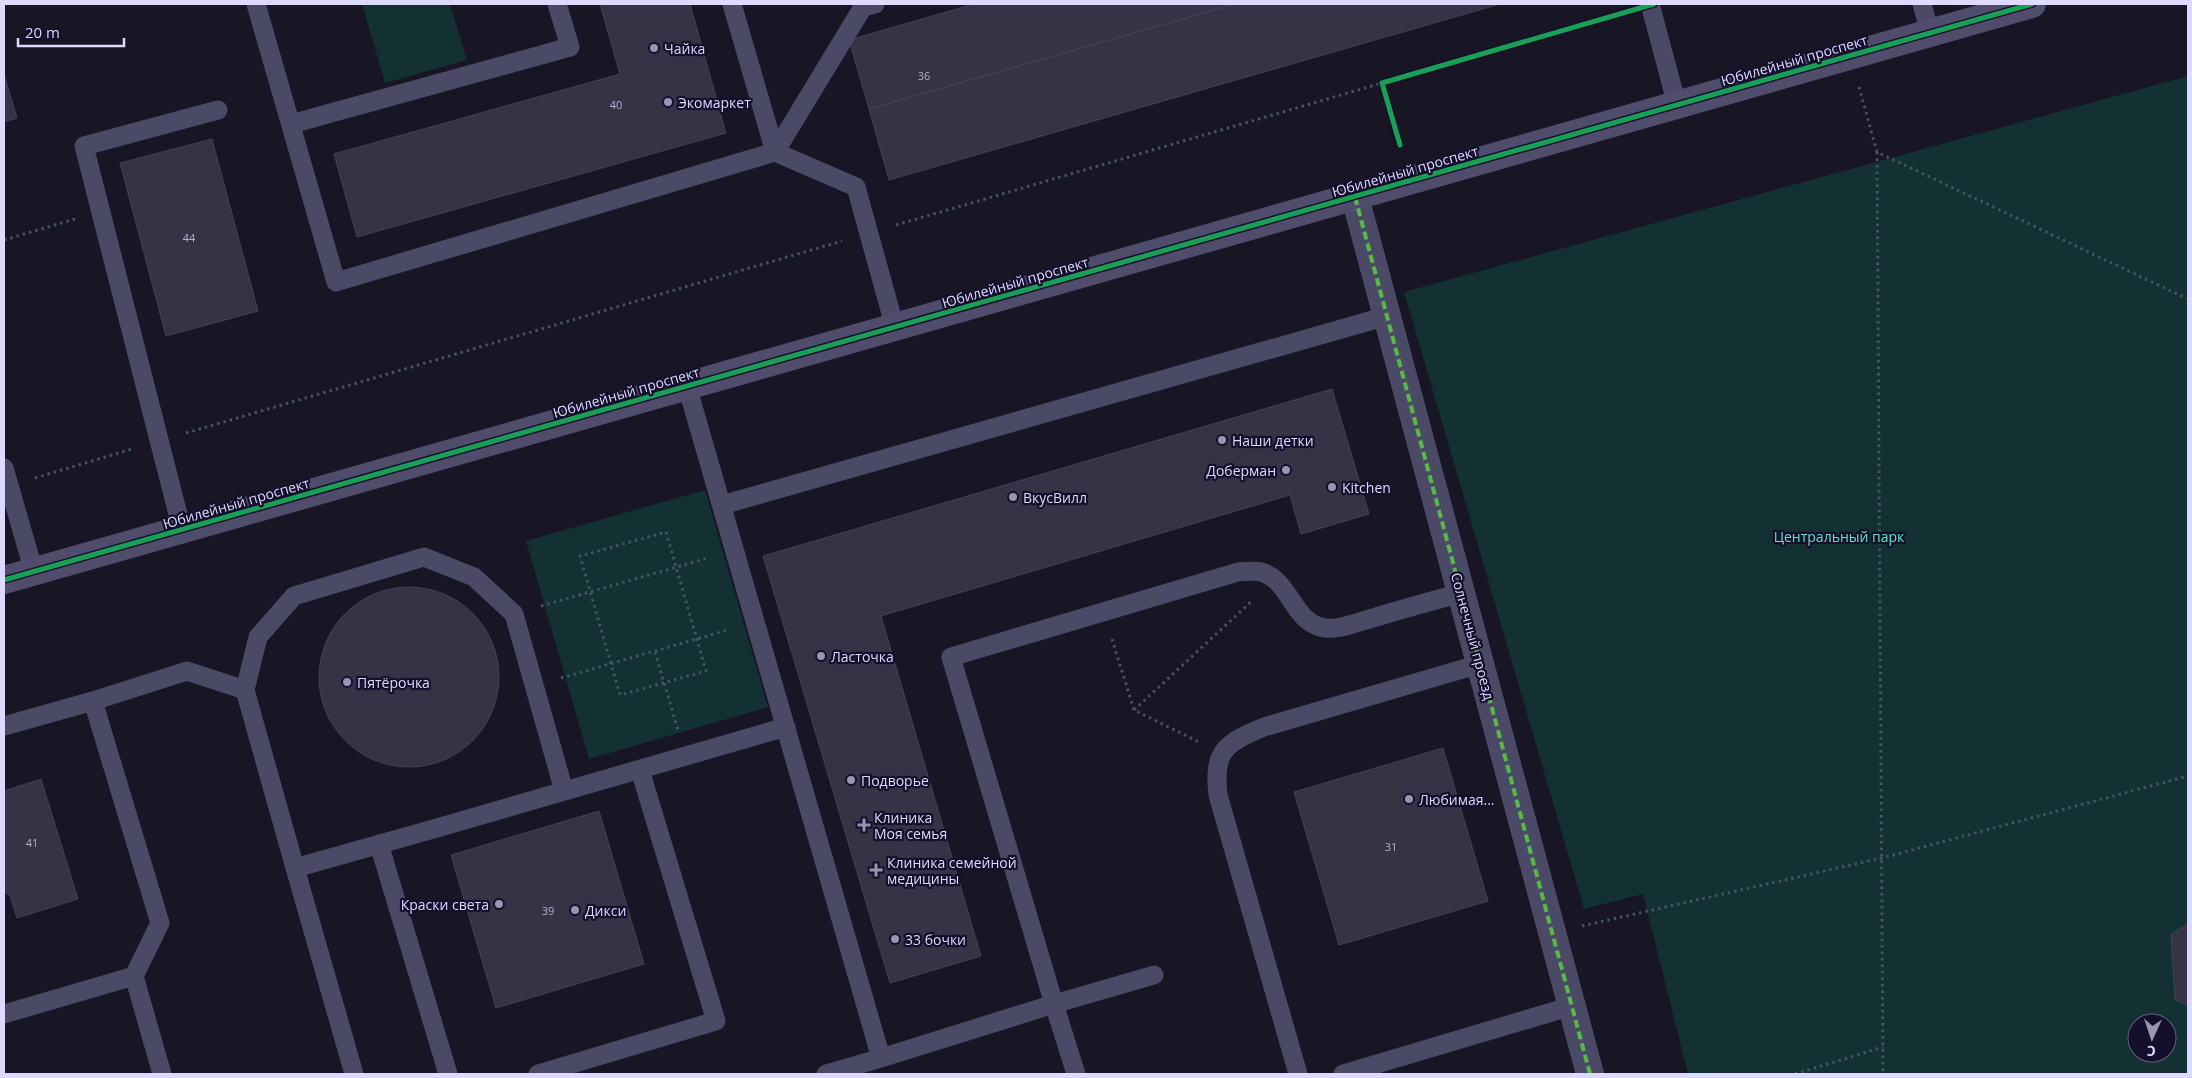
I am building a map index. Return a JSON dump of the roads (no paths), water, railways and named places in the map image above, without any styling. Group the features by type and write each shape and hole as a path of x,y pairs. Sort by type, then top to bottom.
{"street":[{"name":"Юбилейный проспект","path":"4,580 2032,4"},
{"name":"Солнечный проезд","path":"1355,197 1590,1074"}],"lane":[{"path":"256,4 336,282 775,152 856,187 895,328"},
{"path":"291,124 570,47 557,4"},
{"path":"732,4 775,152"},
{"path":"1650,4 1677,105"},
{"path":"1922,4 1930,33"},
{"path":"775,152 868,5"},
{"path":"182,530 84,146 218,110"},
{"path":"722,505 1387,316"},
{"path":"688,386 881,1058"},
{"path":"6,477 34,572"},
{"path":"354,1074 245,690 258,637 294,596 424,557 474,577 514,614 564,791"},
{"path":"1076,1074 951,657 1238,572 1260,571 1276,579 1298,612 1309,621 1324,628 1346,625 1461,593"},
{"path":"1298,1074 1218,795 1216,772 1222,753 1239,738 1264,728 1480,664"},
{"path":"4,726 93,701 187,671 245,690"},
{"path":"93,701 160,923 134,976 162,1074"},
{"path":"295,868 786,727"},
{"path":"538,1074 592,1067 716,1021 640,770"},
{"path":"379,844 448,1074"},
{"path":"826,1074 1154,975"},
{"path":"4,1014 134,976"},
{"path":"1343,1074 1572,1006"}],"place":[{"name":"Чайка","path":"654,48"},
{"name":"Экомаркет","path":"668,102"},
{"name":"Наши детки","path":"1222,440"},
{"name":"Доберман","path":"1286,470"},
{"name":"Kitchen","path":"1332,487"},
{"name":"ВкусВилл","path":"1013,497"},
{"name":"Ласточка","path":"821,656"},
{"name":"Пятёрочка","path":"347,682"},
{"name":"Подворье","path":"851,780"},
{"name":"Любимая...","path":"1409,799"},
{"name":"Клиника Моя семья","path":"864,825"},
{"name":"Клиника семейной медицины","path":"876,870"},
{"name":"Краски света","path":"499,904"},
{"name":"Дикси","path":"575,910"},
{"name":"33 бочки","path":"895,939"}],"park label":[{"name":"Центральный парк","path":"1839,536"}]}
